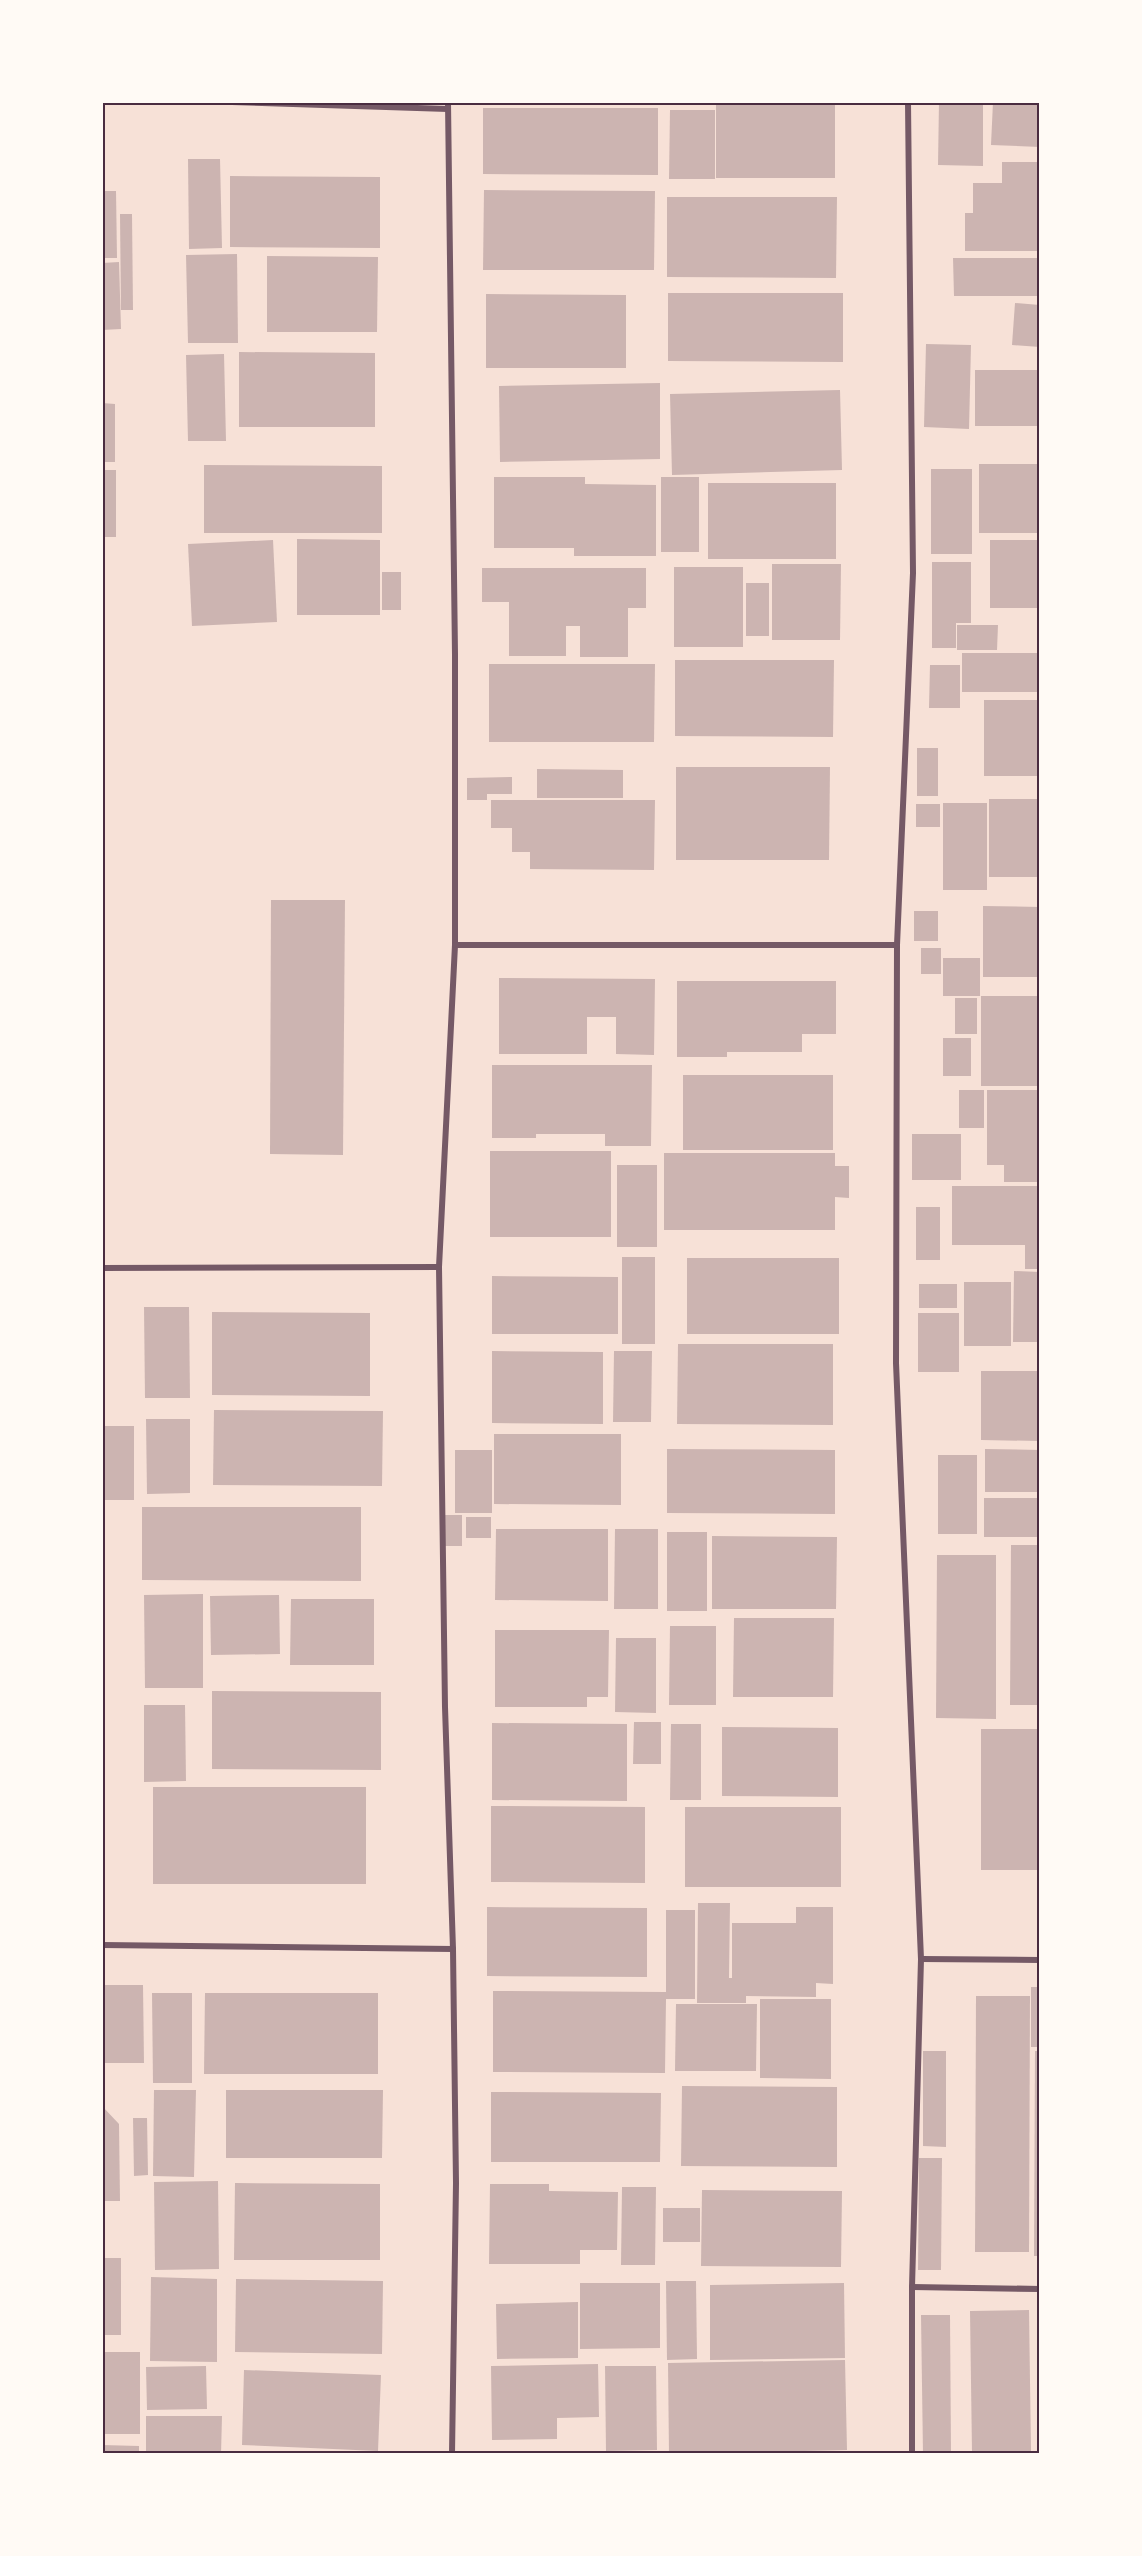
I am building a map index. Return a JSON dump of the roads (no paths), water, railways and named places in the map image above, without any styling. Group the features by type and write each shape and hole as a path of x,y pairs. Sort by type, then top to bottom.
{"street":[{"path":"232,102 448,105 455,631 455,945 438,1267 456,2183 452,2454"},
{"path":"908,102 913,573 897,945 896,1363 921,1959 912,2287 912,2454"},
{"path":"455,945 897,945"},
{"path":"102,1268 438,1267"},
{"path":"102,1946 453,1949"},
{"path":"921,1959 1040,1959"},
{"path":"912,2287 1040,2289"}]}
